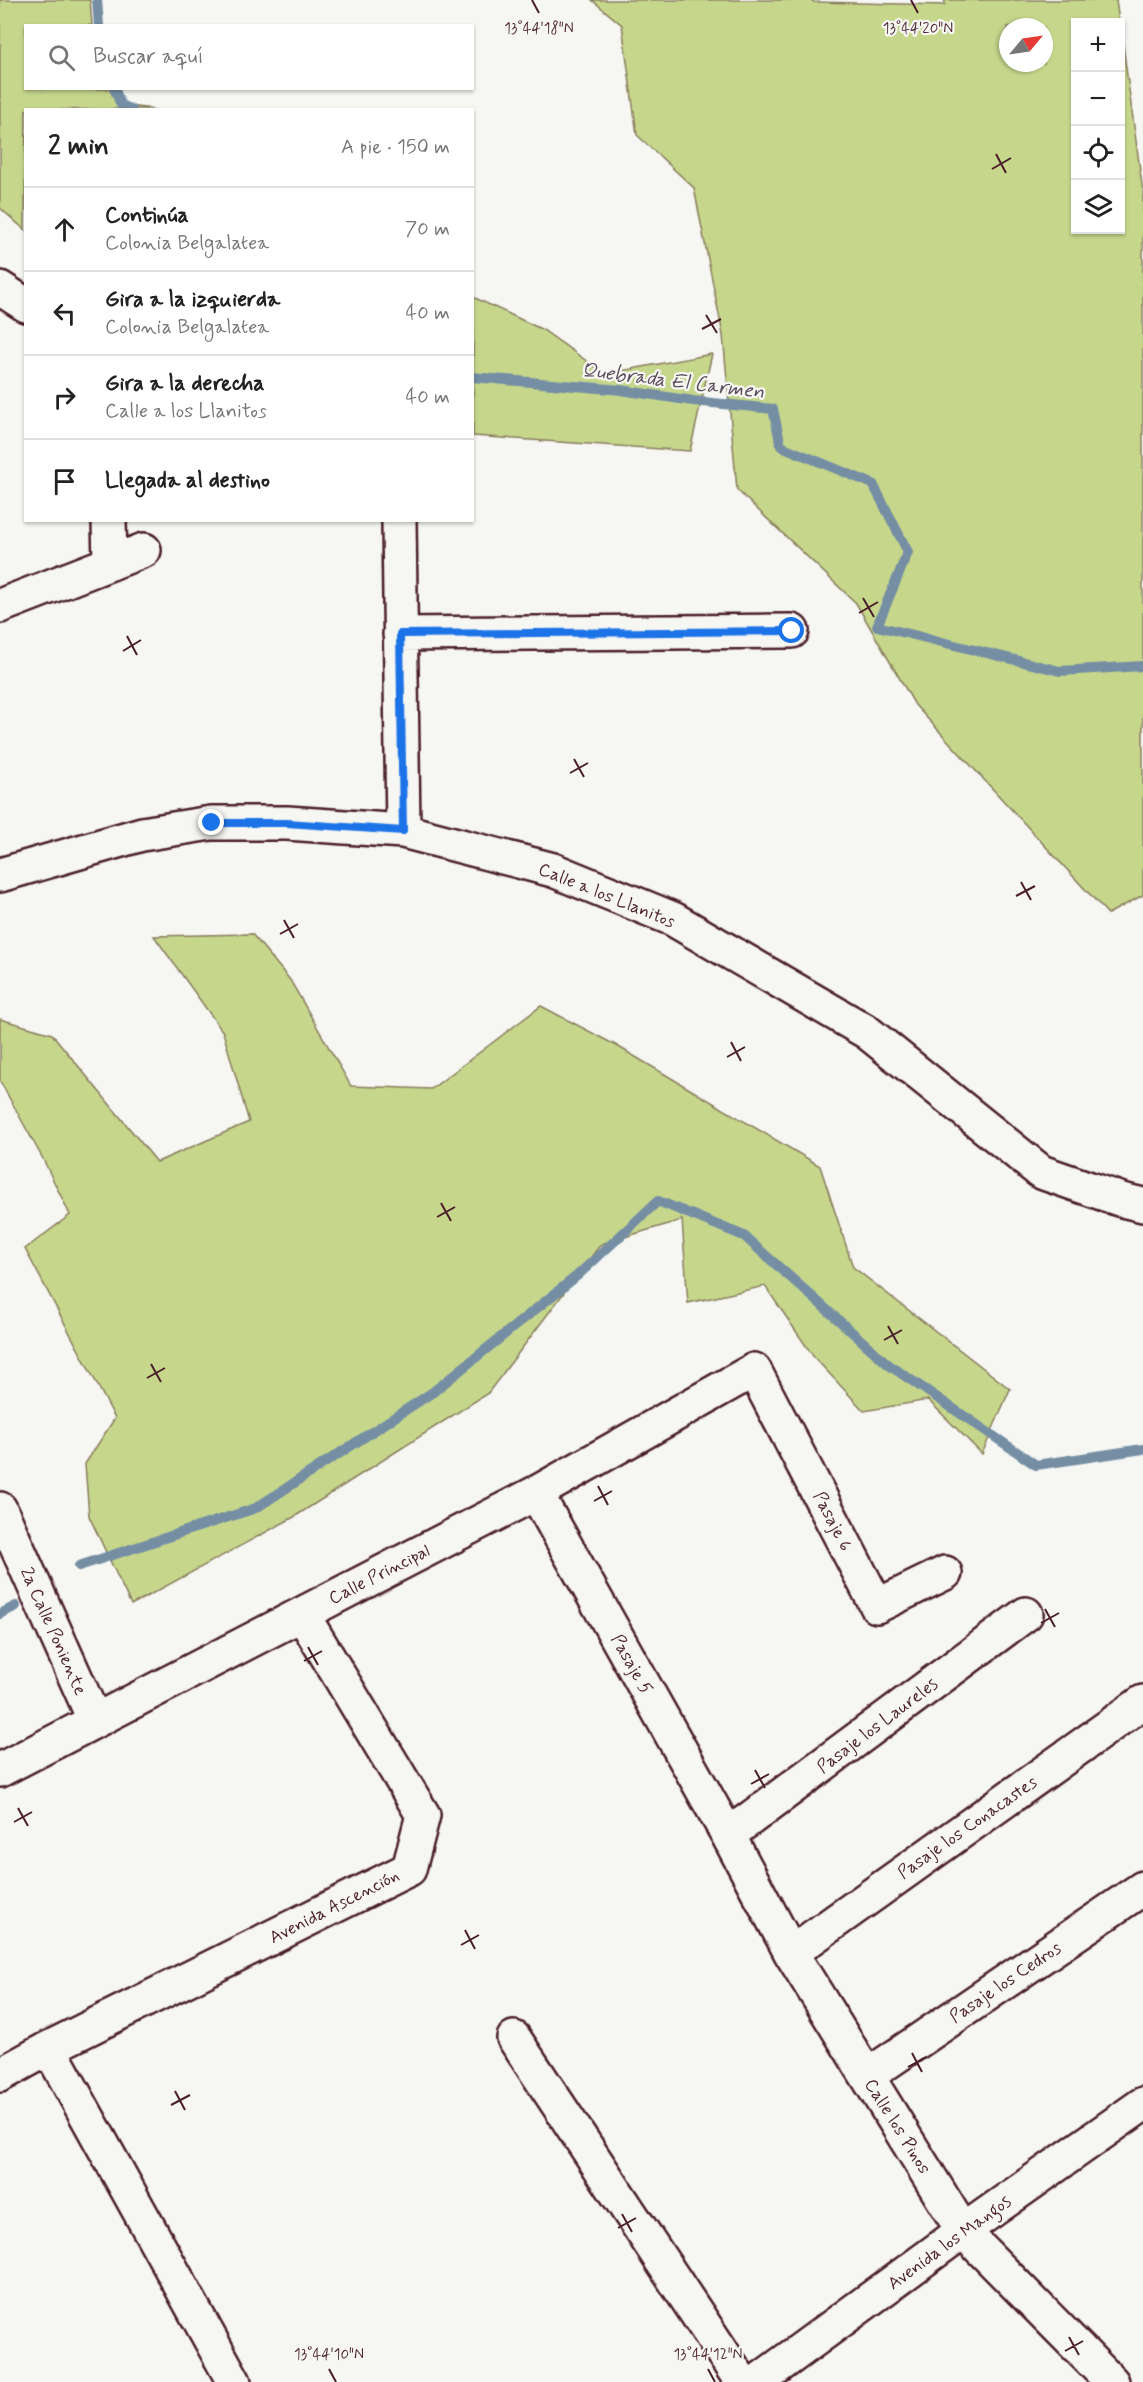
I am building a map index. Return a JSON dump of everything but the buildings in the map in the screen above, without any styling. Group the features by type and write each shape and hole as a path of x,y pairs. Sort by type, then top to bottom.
{"street":[{"path":"0,288 24,304"},
{"path":"109,522 110,563"},
{"path":"399,522 403,831"},
{"path":"0,606 144,550"},
{"path":"400,634 792,631"},
{"name":"Calle a los Llanitos","path":"0,875 142,834 212,823 287,823 403,831 554,870 673,919 867,1032 1041,1172 1143,1205"},
{"name":"Calle Principal","path":"0,1770 94,1719 537,1493 754,1370"},
{"name":"Pasaje 6","path":"754,1370 877,1606 945,1573"},
{"name":"Pasaje 5","path":"537,1493 728,1835"},
{"name":"2a Calle Poniente","path":"0,1509 94,1719"},
{"name":"Avenida Ascención","path":"0,2075 49,2048 409,1869 423,1815 302,1614"},
{"name":"Pasaje los Laureles","path":"728,1835 1026,1614"},
{"name":"Pasaje los Conacastes","path":"791,1953 1143,1702"},
{"name":"Calle los Pinos","path":"728,1835 791,1953 963,2231 1112,2382"},
{"name":"Pasaje los Cedros","path":"867,2076 1143,1888"},
{"path":"514,2038 742,2382"},
{"path":"49,2048 234,2382"},
{"name":"Avenida los Mangos","path":"758,2382 963,2231 1143,2104"}],"green space":[{"path":"0,0 90,0 92,24 24,24 24,90 110,90 121,105 145,108 24,108 24,229 0,208"},
{"path":"592,0 811,0 814,2 944,5 945,0 1116,0 1118,18 1071,18 1071,234 1125,234 1125,60 1143,192 1143,895 1108,914 915,705 856,603 737,490 723,335 694,188 637,135 622,25"},
{"path":"474,297 543,330 605,374 712,354 690,451 474,436"},
{"path":"252,934 290,980 351,1086 431,1089 541,1006 617,1046 820,1166 853,1267 1010,1389 982,1454 928,1400 864,1411 813,1356 765,1286 688,1303 682,1220 601,1244 488,1393 294,1517 131,1605 89,1516 85,1464 115,1418 25,1249 70,1215 43,1159 0,1081 0,1019 52,1034 157,1162 249,1122 223,1032 154,936"}],"waterway":[{"name":"Quebrada El Carmen","path":"97,0 99,24"},
{"name":"Quebrada El Carmen","path":"115,90 121,105 128,108"},
{"name":"Quebrada El Carmen","path":"474,377 621,390 693,401 773,409 781,446 873,484 908,552 877,626 1060,671 1143,666"},
{"path":"79,1566 256,1508 433,1392 578,1275 658,1201 744,1236 889,1365 1036,1465 1143,1449"},
{"path":"0,1614 16,1606"}],"route":[{"path":"212,823 287,823 403,831 400,634 792,631"}]}
